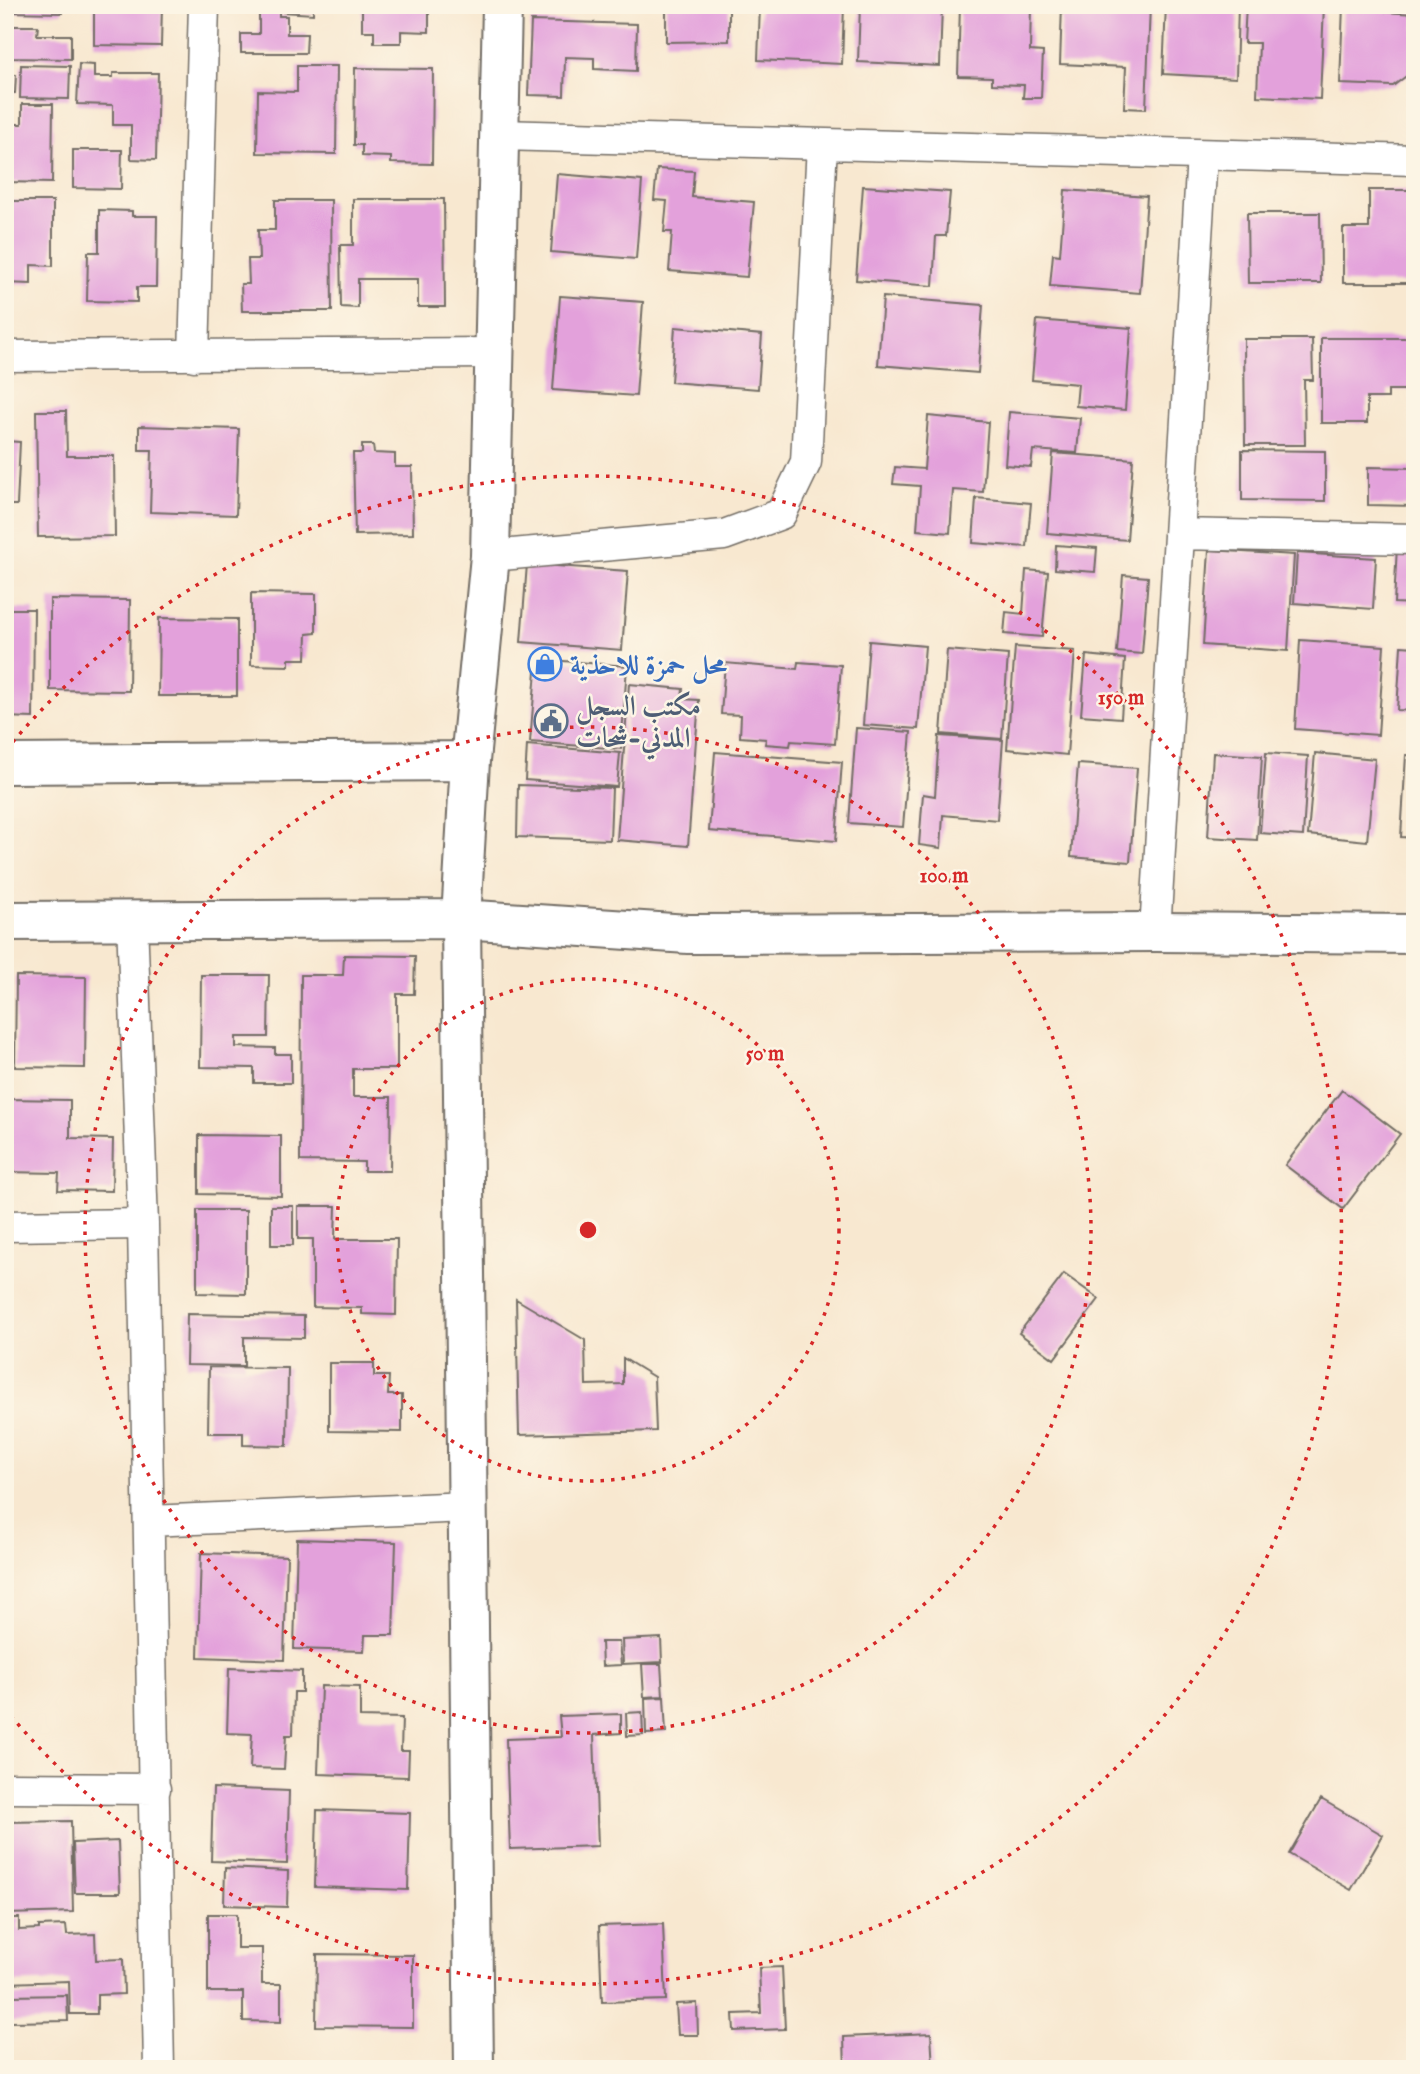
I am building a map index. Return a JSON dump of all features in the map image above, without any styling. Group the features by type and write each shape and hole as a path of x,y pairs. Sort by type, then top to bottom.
{"street":[{"path":"194,356 204,5"},
{"path":"474,2069 461,919 470,761 491,556 502,5"},
{"path":"499,135 1415,160"},
{"path":"491,556 724,535 781,514 806,462 822,144"},
{"path":"1155,932 1202,155"},
{"path":"5,356 494,353"},
{"path":"1179,534 1415,538"},
{"path":"5,764 470,761"},
{"path":"132,919 143,1224 159,2069"},
{"path":"5,921 461,919 688,934 1415,934"},
{"path":"5,1226 143,1224"},
{"path":"149,1521 467,1507"},
{"path":"5,1788 155,1789"}],"building":[{"path":"5,5 62,5 62,13 5,12"},
{"path":"94,5 162,5 161,46 94,45"},
{"path":"259,5 279,5 279,16 287,16 287,34 307,34 306,53 241,53 241,34 259,34"},
{"path":"283,5 313,5 313,14 283,12"},
{"path":"362,5 429,5 429,32 401,31 401,43 374,43 374,31 362,31"},
{"path":"666,5 729,5 729,41 666,42"},
{"path":"760,5 844,5 842,64 758,60"},
{"path":"860,5 942,5 940,66 858,62"},
{"path":"960,5 1031,5 1030,51 1043,52 1041,98 1023,98 1024,85 992,84 992,77 958,76"},
{"path":"1062,5 1150,5 1146,109 1124,108 1126,67 1060,64"},
{"path":"1166,5 1238,5 1236,78 1163,74"},
{"path":"1246,5 1324,5 1320,99 1257,96 1259,43 1244,43"},
{"path":"1343,5 1385,5 1385,12 1415,14 1413,71 1393,86 1340,84"},
{"path":"531,21 637,24 636,71 594,69 594,58 565,57 564,96 528,95"},
{"path":"9,26 38,26 37,35 71,35 71,59 9,58"},
{"path":"79,64 94,65 94,77 113,77 113,73 158,73 156,160 131,159 131,125 113,125 113,105 77,104"},
{"path":"21,65 70,66 69,99 20,98"},
{"path":"297,66 337,66 336,154 257,153 258,91 297,92"},
{"path":"355,68 433,69 432,164 391,163 391,157 362,156 362,145 354,145"},
{"path":"5,75 16,75 15,93 5,93"},
{"path":"22,104 53,104 52,183 5,182 5,124 22,124"},
{"path":"73,150 122,150 121,189 73,188"},
{"path":"657,169 694,171 692,197 754,202 747,277 669,271 672,232 664,232 667,201 654,200"},
{"path":"557,174 642,181 636,259 551,252"},
{"path":"863,186 950,192 946,236 936,236 933,286 856,280"},
{"path":"1065,190 1147,196 1140,293 1050,286 1053,254 1060,255"},
{"path":"1369,190 1415,190 1415,283 1343,283 1343,228 1369,228"},
{"path":"353,199 444,199 445,307 418,307 418,279 358,279 358,308 341,307 340,245 353,245"},
{"path":"275,200 331,200 332,311 242,311 241,284 249,284 248,259 259,259 258,230 275,230"},
{"path":"5,201 53,201 53,266 31,265 31,284 5,283"},
{"path":"99,210 132,211 132,216 157,216 156,287 137,287 137,302 87,301 88,252 99,252"},
{"path":"1247,213 1320,213 1321,283 1248,283"},
{"path":"560,296 643,302 636,396 553,390"},
{"path":"883,297 983,305 978,373 878,365"},
{"path":"1037,320 1131,328 1125,410 1076,406 1078,384 1032,380"},
{"path":"675,327 762,335 758,389 671,382"},
{"path":"1321,338 1415,338 1415,390 1388,390 1388,398 1367,398 1367,423 1321,423"},
{"path":"1244,339 1312,339 1313,380 1304,380 1305,445 1245,445"},
{"path":"36,411 66,411 67,456 114,456 115,536 38,537"},
{"path":"1009,412 1080,418 1077,453 1033,450 1031,467 1005,465"},
{"path":"928,416 988,422 983,492 953,490 950,533 917,530 920,486 893,484 895,467 924,469"},
{"path":"139,426 239,429 236,515 150,512 152,450 139,450"},
{"path":"5,441 20,442 17,505 5,505"},
{"path":"362,445 373,445 374,453 395,454 395,467 412,467 413,534 355,535 353,453 362,453"},
{"path":"1242,450 1325,451 1325,501 1242,500"},
{"path":"1053,453 1133,459 1127,540 1047,533"},
{"path":"1368,467 1415,468 1415,506 1368,505"},
{"path":"976,498 1031,503 1027,547 973,543"},
{"path":"1056,545 1097,548 1095,572 1055,569"},
{"path":"1397,546 1415,547 1415,604 1394,603"},
{"path":"1209,550 1294,555 1288,651 1203,645"},
{"path":"1297,553 1376,558 1373,609 1294,603"},
{"path":"527,564 628,571 622,650 521,642"},
{"path":"1026,570 1048,572 1042,637 1004,634 1006,612 1023,614"},
{"path":"1123,575 1148,577 1142,654 1117,652"},
{"path":"251,593 316,594 316,633 307,634 306,659 289,659 289,666 251,665"},
{"path":"50,599 130,600 129,691 50,690"},
{"path":"5,609 34,609 33,718 5,717"},
{"path":"159,618 237,619 237,696 158,696"},
{"path":"1300,640 1384,646 1378,735 1295,729"},
{"path":"869,641 925,646 918,729 863,725"},
{"path":"1401,646 1415,647 1415,711 1397,710"},
{"path":"1015,647 1075,651 1067,755 1007,749"},
{"path":"947,650 1008,655 1002,739 941,734"},
{"path":"1086,655 1125,659 1121,718 1081,715"},
{"path":"537,659 627,666 621,749 530,742"},
{"path":"798,662 841,665 835,744 791,741 790,746 765,744 766,739 740,737 741,715 721,714 725,663 797,669"},
{"path":"629,684 683,689 682,699 699,700 688,846 617,840"},
{"path":"856,728 911,732 903,827 849,823"},
{"path":"939,736 1003,740 997,820 943,815 941,848 919,845 923,794 935,796"},
{"path":"527,745 620,753 617,787 525,780"},
{"path":"715,752 842,762 836,841 709,831"},
{"path":"1213,753 1262,756 1257,840 1208,837"},
{"path":"1266,753 1308,756 1303,836 1260,833"},
{"path":"1315,753 1375,759 1367,841 1308,835"},
{"path":"1406,755 1415,756 1415,838 1401,837"},
{"path":"1078,764 1137,768 1130,862 1071,857"},
{"path":"518,785 612,788 610,840 517,837"},
{"path":"344,955 415,956 414,994 397,994 397,1069 353,1069 353,1097 391,1097 390,1171 364,1171 364,1162 300,1161 301,975 343,975"},
{"path":"201,975 269,975 268,1037 236,1037 236,1047 275,1048 275,1054 291,1054 291,1083 254,1083 254,1068 200,1067"},
{"path":"16,976 86,977 85,1068 15,1067"},
{"path":"1342,1090 1400,1134 1343,1209 1285,1165"},
{"path":"5,1099 70,1100 70,1138 113,1139 112,1191 58,1190 59,1173 5,1172"},
{"path":"199,1135 281,1136 281,1196 199,1194"},
{"path":"271,1206 293,1206 293,1245 271,1245"},
{"path":"298,1206 336,1206 335,1239 397,1239 396,1315 362,1314 362,1308 313,1307 313,1239 298,1239"},
{"path":"197,1210 246,1210 246,1294 197,1293"},
{"path":"1064,1274 1099,1299 1054,1359 1019,1333"},
{"path":"516,1299 585,1340 586,1385 623,1384 623,1358 654,1377 656,1431 519,1435"},
{"path":"187,1314 304,1316 304,1338 244,1337 244,1366 186,1365"},
{"path":"329,1363 374,1363 374,1376 389,1376 388,1395 402,1395 402,1432 329,1431"},
{"path":"209,1367 288,1368 287,1446 243,1445 243,1433 208,1433"},
{"path":"297,1539 396,1542 393,1635 365,1635 364,1651 294,1649"},
{"path":"201,1553 287,1556 284,1660 198,1657"},
{"path":"661,1638 662,1662 623,1664 622,1640"},
{"path":"601,1642 619,1642 621,1665 602,1666"},
{"path":"642,1664 661,1664 663,1696 644,1697"},
{"path":"229,1668 302,1671 302,1692 294,1692 293,1735 286,1735 284,1769 250,1768 252,1734 227,1733"},
{"path":"321,1686 360,1687 360,1717 402,1718 401,1751 409,1751 408,1777 318,1774"},
{"path":"664,1697 666,1733 646,1734 645,1698"},
{"path":"642,1712 643,1735 627,1736 626,1713"},
{"path":"621,1714 621,1733 594,1735 598,1846 510,1849 506,1739 561,1737 559,1716"},
{"path":"213,1788 289,1791 287,1864 211,1861"},
{"path":"1321,1799 1383,1835 1351,1890 1289,1854"},
{"path":"317,1810 410,1813 408,1890 315,1887"},
{"path":"71,1821 73,1912 7,1914 5,1822"},
{"path":"118,1841 120,1893 75,1893 73,1843"},
{"path":"225,1868 288,1871 287,1907 224,1905"},
{"path":"208,1914 237,1914 237,1948 262,1948 262,1984 281,1984 281,2022 243,2021 243,1992 208,1992"},
{"path":"5,1918 19,1918 19,1930 66,1925 67,1935 95,1934 96,1960 123,1959 124,1994 97,1995 97,2014 70,2014 69,1981 5,1983"},
{"path":"663,1924 666,2000 602,2002 599,1926"},
{"path":"317,1954 413,1955 413,2027 316,2026"},
{"path":"782,1967 785,2029 734,2031 733,2014 761,2013 759,1968"},
{"path":"67,1995 68,2021 11,2022 11,1996"},
{"path":"697,2003 698,2035 678,2035 676,2004"},
{"path":"931,2033 933,2069 845,2069 844,2037"}],"place":[{"name":"محل حمزة للاحذية","path":"545,664"},
{"name":"مكتب السجل المدني-شحات","path":"551,721"}]}
